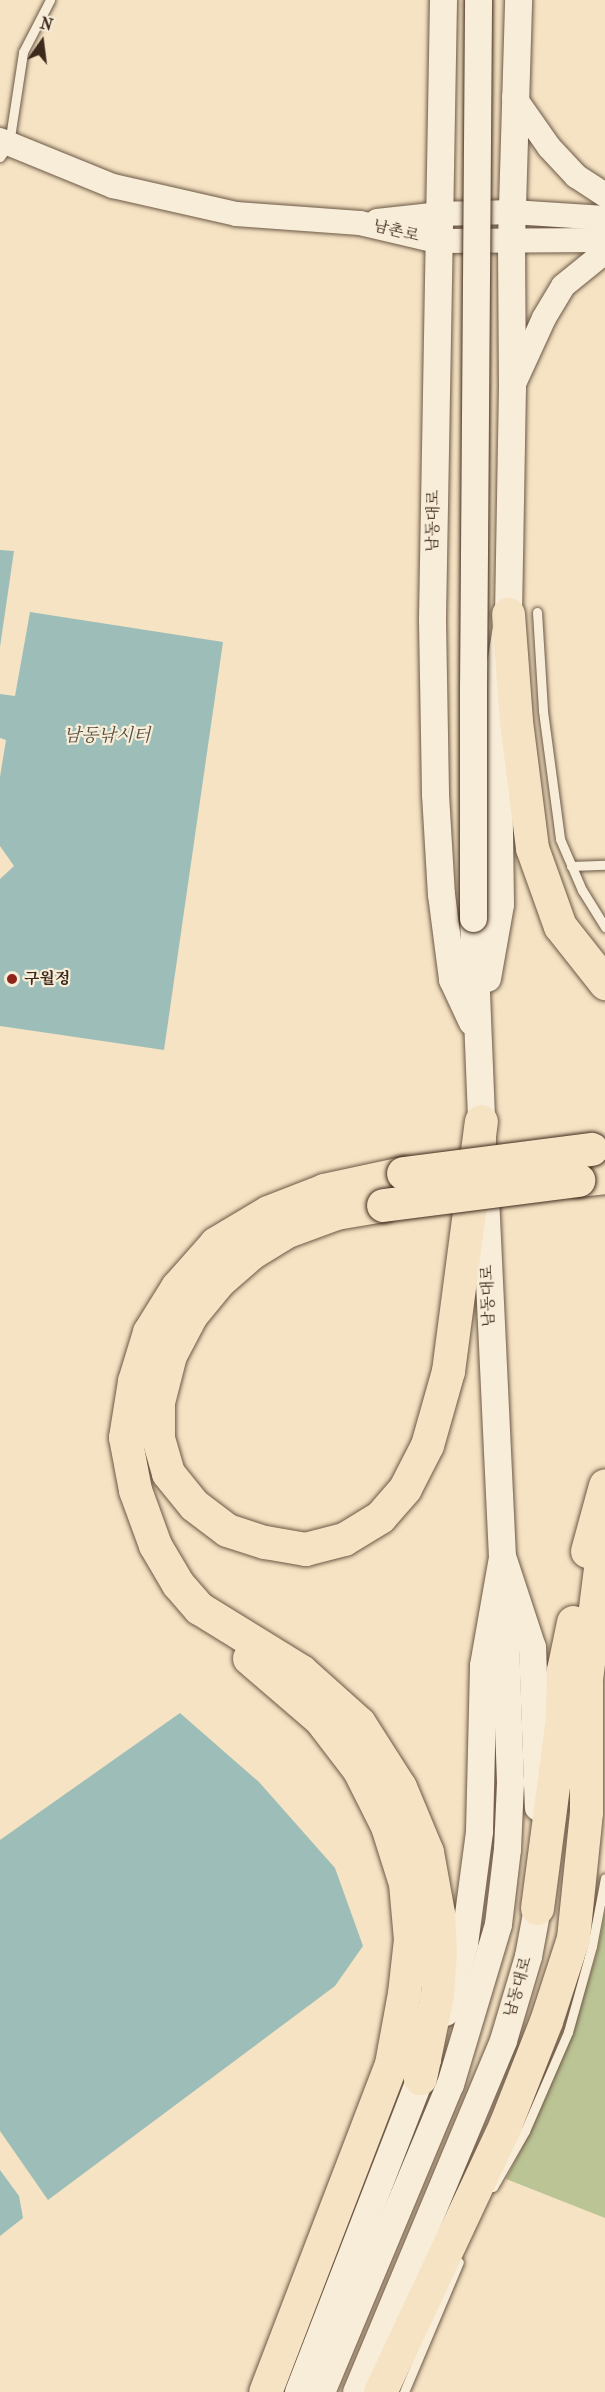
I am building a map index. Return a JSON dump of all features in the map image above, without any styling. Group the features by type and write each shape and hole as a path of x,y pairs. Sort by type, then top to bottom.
{"highway":[{"path":"523,613 516,721 532,848 560,926 605,983"},
{"path":"481,1121 448,1371 427,1445 405,1488 380,1517 344,1539 305,1549 265,1542 227,1530 194,1505 168,1473 158,1438 158,1402 170,1355 191,1315 219,1281 251,1253 287,1231 336,1213 383,1205 595,1163"},
{"path":"265,2392 437,1995 440,1951 438,1912 427,1852 400,1787 359,1722 301,1671 199,1608 178,1584 154,1545 133,1479 125,1437 134,1381 149,1332 177,1287 216,1244 268,1212 324,1190 403,1173 595,1163"},
{"path":"537,1908 562,1717 563,1670 580,1580 605,1485"},
{"path":"380,2392 505,2125 546,2021 573,1938 586,1812 586,1679 605,1528"}],"main road":[{"name":"남동대로","path":"443,0 432,621 435,794 441,894 452,979 478,1035"},
{"name":"남동대로","path":"298,2392 405,2072 445,2012 464,1944 479,1831 483,1665 502,1557 490,1358 473,918 472,689 478,0"},
{"name":"남동대로","path":"478,1035 500,904 497,682 523,613 513,388 511,240 518,0"},
{"name":"남동대로","path":"356,2392 503,2040 528,1956 537,1908 538,1758 532,1647 502,1557"},
{"path":"321,2392 450,2084 498,1924 507,1849 510,1782 502,1557"}],"street":[{"path":"514,97 549,147 576,176 605,195"},
{"path":"3,147 113,186 236,214 360,223"},
{"name":"남촌로","path":"360,223 439,214 512,212 605,218"},
{"name":"남촌로","path":"360,223 437,241 605,240"},
{"path":"513,388 544,318 563,286 605,252"}],"lane":[{"path":"3,147 23,52 50,0"},
{"path":"523,613 560,839 598,919 605,927"},
{"path":"571,866 605,865"},
{"path":"484,2200 525,2132 568,2032 592,1946 605,1878"},
{"path":"404,2392 462,2254"}],"green space":[{"path":"605,1912 605,2218 506,2179 529,2134 572,2034 598,1949"}],"water":[{"path":"0,550 14,551 0,647"},
{"name":"남동낚시터","path":"30,612 223,642 164,1050 0,1026 0,879 14,866 0,846 0,777 6,740 0,738 0,694 15,696"},
{"path":"180,1713 259,1782 335,1868 363,1946 335,1986 48,2200 0,2131 0,1840"},
{"path":"0,2170 19,2196 23,2218 0,2236"}],"place":[{"name":"구월정","path":"12,979"}]}
